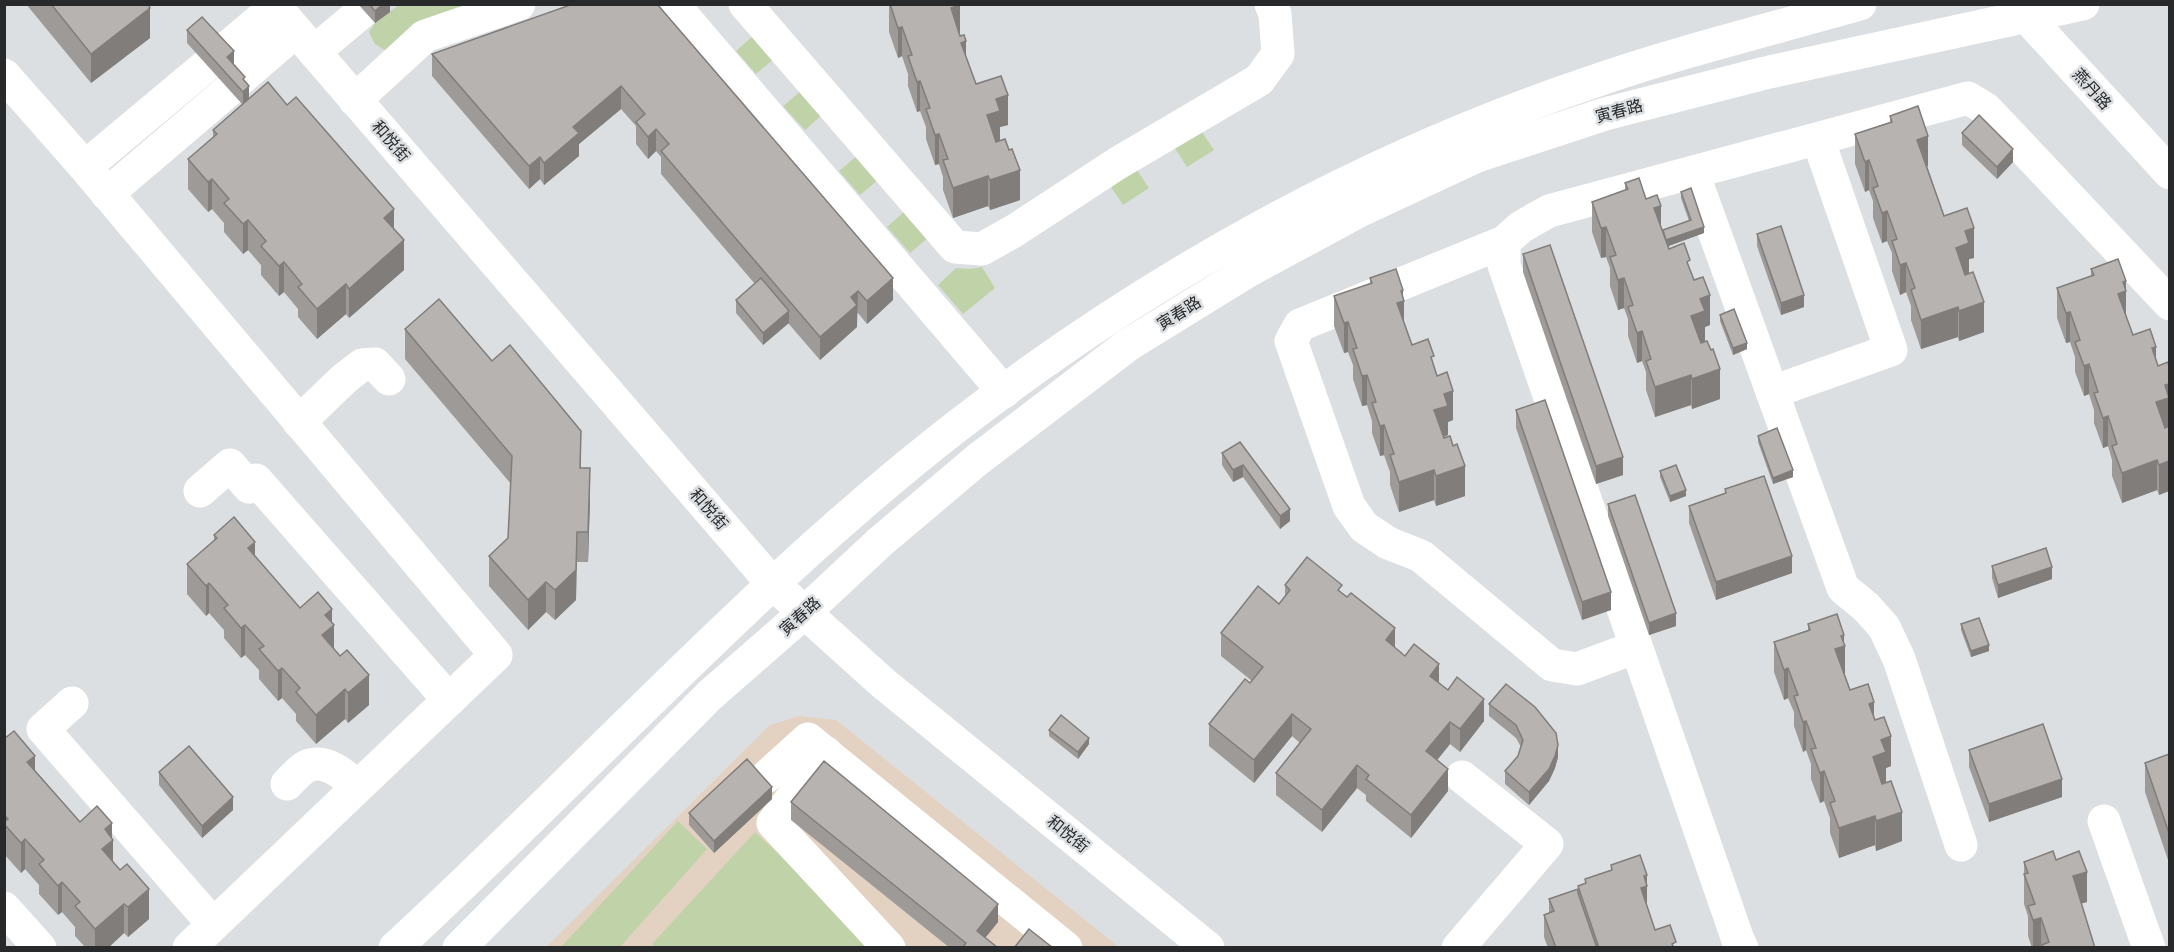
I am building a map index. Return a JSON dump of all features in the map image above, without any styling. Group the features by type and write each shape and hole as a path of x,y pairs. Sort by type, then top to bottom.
{"main road":[{"path":"355,100 425,36 519,4"},
{"path":"673,4 1004,392"},
{"path":"758,7 955,247 982,249 1014,231 1118,163 1259,80 1278,54 1275,14 1271,4"},
{"name":"寅春路","path":"459,948 710,695 805,612 880,542 977,460 1128,345 1248,271 1361,210 1477,156 1605,114 2021,10 2083,4"},
{"name":"寅春路","path":"395,948 475,874 772,583 920,457 1004,392 1113,315 1234,240 1361,177 1466,130 1594,81 1846,6"},
{"path":"85,167 215,58 290,24 364,10"},
{"name":"燕丹路","path":"2021,10 2169,173"},
{"path":"107,194 234,86 290,24"},
{"name":"和悦街","path":"290,24 772,583 883,683 1208,948"},
{"path":"4,75 85,167 496,655 189,948"},
{"path":"1636,647 1577,669 1552,665 1421,556 1388,543 1364,527 1348,506 1291,341 1300,325 1504,242 1521,227 1549,211 1968,98 1986,109 2169,304"},
{"path":"1772,392 1891,350 1818,139"},
{"path":"1693,173 1843,588 1866,607 1884,627 1899,659 1961,845"},
{"path":"1504,242 1504,264 1742,948"},
{"path":"299,422 362,365 375,364 388,379"},
{"path":"200,491 230,465 249,487 256,480 449,700"},
{"path":"72,703 43,729 213,924"},
{"path":"766,777 808,739 1066,948"},
{"path":"826,753 773,823 889,948"},
{"path":"287,784 311,765 328,767 343,773 357,787"},
{"path":"1458,948 1547,844 1462,777"},
{"path":"2104,821 2149,948"},
{"path":"4,908 40,948"}],"shaded area":[{"path":"799,716 836,720 1119,947 545,948 770,725"}],"green space":[{"path":"399,5 466,5 414,23 386,51 375,44 369,32 375,23"},
{"path":"754,35 775,58 756,74 736,51"},
{"path":"802,90 823,114 805,130 783,106"},
{"path":"1200,129 1214,150 1187,167 1174,147"},
{"path":"858,155 879,179 860,195 839,171"},
{"path":"1135,167 1149,188 1123,205 1109,184"},
{"path":"906,210 929,237 910,253 887,227"},
{"path":"982,267 995,288 963,314 938,285 956,268"},
{"path":"678,821 707,849 620,947 561,947"},
{"path":"755,832 878,947 656,948 652,944"}],"building":[{"path":"51,4 148,4 150,8 91,54"},
{"path":"369,4 383,4 375,11"},
{"path":"573,4 657,4 893,278 867,301 858,291 851,297 857,305 820,337 661,151 669,144 656,129 648,137 636,122 645,114 621,86 573,127 579,133 544,163 540,157 529,166 432,54"},
{"path":"890,4 960,5 951,8 960,36 964,35 966,41 961,43 976,84 1001,76 1008,95 996,99 1000,111 987,115 996,142 1005,139 1009,150 1012,149 1020,170 990,180 988,176 953,188 943,160 948,159 939,134 935,135 926,109 930,108 920,81 917,82 908,56 912,55 902,27 898,28"},
{"path":"202,17 234,51 227,57 245,77 243,79 249,86 243,92 187,30"},
{"path":"268,82 287,105 296,97 394,209 384,218 404,240 349,289 346,284 317,309 298,287 302,284 284,262 279,266 261,246 266,241 248,220 243,224 224,203 229,199 212,179 208,182 188,159 217,134 213,130"},
{"path":"1918,106 1928,136 1917,140 1944,216 1967,208 1974,228 1965,231 1969,243 1956,248 1965,275 1973,272 1984,302 1959,311 1958,307 1921,320 1911,290 1915,288 1906,263 1900,265 1892,241 1897,239 1887,211 1882,213 1873,188 1878,186 1869,160 1865,162 1855,134 1892,122 1890,116"},
{"path":"1979,115 2013,149 1997,167 1962,133"},
{"path":"1639,178 1646,199 1657,195 1661,206 1654,208 1669,249 1684,243 1690,260 1687,262 1694,280 1703,277 1710,295 1700,299 1705,311 1691,316 1701,343 1707,341 1711,350 1713,349 1720,369 1692,379 1691,375 1655,387 1646,361 1651,359 1642,331 1637,333 1628,307 1633,305 1624,278 1618,280 1610,257 1616,255 1606,227 1601,228 1592,202 1628,189 1625,183"},
{"path":"1691,188 1704,227 1666,240 1663,230 1691,220 1681,192"},
{"path":"1781,226 1804,295 1781,303 1757,234"},
{"path":"1550,245 1623,457 1596,466 1523,254"},
{"path":"2118,259 2126,281 2123,282 2126,291 2118,294 2133,335 2150,329 2156,347 2152,348 2158,366 2168,362 2169,366 2169,384 2165,385 2169,398 2156,402 2165,428 2169,426 2169,461 2159,465 2157,460 2122,473 2112,446 2117,444 2108,416 2103,418 2094,393 2098,392 2089,364 2084,366 2075,342 2080,340 2070,312 2066,313 2057,288 2094,275 2091,269"},
{"path":"1396,269 1404,301 1397,303 1412,345 1428,339 1434,356 1431,357 1437,376 1447,372 1453,391 1444,394 1448,406 1434,410 1444,438 1450,436 1453,446 1457,444 1465,466 1436,476 1434,470 1399,482 1390,455 1394,454 1384,425 1380,426 1372,403 1376,402 1367,375 1362,376 1353,349 1357,348 1348,322 1344,323 1334,296 1372,283 1370,278"},
{"path":"761,278 789,311 763,333 736,300"},
{"path":"439,299 492,361 510,345 581,431 580,468 590,468 588,532 577,532 576,570 555,590 546,582 528,600 489,556 508,538 512,456 405,329"},
{"path":"1734,309 1747,343 1733,348 1720,315"},
{"path":"1545,400 1611,592 1582,602 1516,410"},
{"path":"1777,428 1793,470 1773,478 1758,436"},
{"path":"1240,442 1290,509 1280,516 1243,465 1233,470 1222,453"},
{"path":"1676,465 1686,490 1670,496 1660,471"},
{"path":"1764,476 1792,556 1716,582 1689,506 1726,493 1725,489"},
{"path":"1635,495 1676,613 1649,623 1608,504"},
{"path":"234,517 255,542 248,548 300,608 318,592 332,609 325,615 334,625 322,635 340,656 347,650 369,675 348,693 345,689 316,715 296,692 300,688 282,668 278,671 259,649 264,646 245,625 241,628 224,608 228,605 209,583 206,586 187,564 217,538 214,535"},
{"path":"2046,548 2052,567 1998,585 1992,566"},
{"path":"1307,557 1342,585 1338,590 1347,597 1351,593 1395,628 1386,640 1405,656 1414,644 1439,664 1430,676 1448,690 1457,677 1484,699 1460,729 1450,722 1426,751 1448,769 1411,815 1366,779 1369,775 1357,765 1322,810 1276,773 1311,729 1292,714 1254,760 1209,724 1245,679 1250,683 1263,667 1221,633 1258,586 1279,604 1290,590 1285,585"},
{"path":"1837,614 1845,646 1835,649 1850,690 1868,684 1874,702 1869,704 1875,720 1884,717 1891,736 1881,740 1886,752 1873,757 1882,784 1891,781 1902,812 1876,821 1875,816 1839,828 1830,803 1835,801 1824,771 1820,773 1811,749 1816,748 1806,721 1803,722 1794,696 1798,695 1788,668 1784,670 1774,642 1810,630 1808,624"},
{"path":"1979,618 1989,645 1971,651 1961,624"},
{"path":"1506,684 1535,707 1556,733 1558,745 1555,756 1549,769 1529,792 1505,771 1518,756 1523,740 1516,725 1489,704"},
{"path":"1061,715 1089,738 1078,752 1049,730"},
{"path":"2043,724 2062,779 1989,804 1969,750"},
{"path":"14,731 35,756 27,762 80,822 97,806 112,823 105,829 113,840 102,849 120,870 127,864 149,889 128,907 124,904 95,929 75,906 80,902 62,882 58,886 39,864 44,860 25,839 21,843 4,824 8,819 4,815 4,739"},
{"path":"189,746 233,797 202,826 159,772"},
{"path":"2169,754 2169,833 2145,763"},
{"path":"747,759 772,787 714,841 689,813"},
{"path":"824,761 998,904 977,931 998,948 962,948 966,943 791,802"},
{"path":"2053,851 2056,860 2079,851 2087,872 2073,876 2095,948 2043,948 2042,945 2049,942 2041,918 2033,920 2028,906 2035,904 2024,874 2028,873 2024,862"},
{"path":"1640,855 1647,875 1644,876 1647,886 1641,888 1655,930 1670,925 1676,942 1672,944 1674,948 1599,948 1578,886 1586,883 1585,879 1612,870 1611,865"},
{"path":"1578,889 1597,948 1556,948 1544,915 1554,911 1549,899"},
{"path":"1029,929 1053,948 1014,948"}]}
